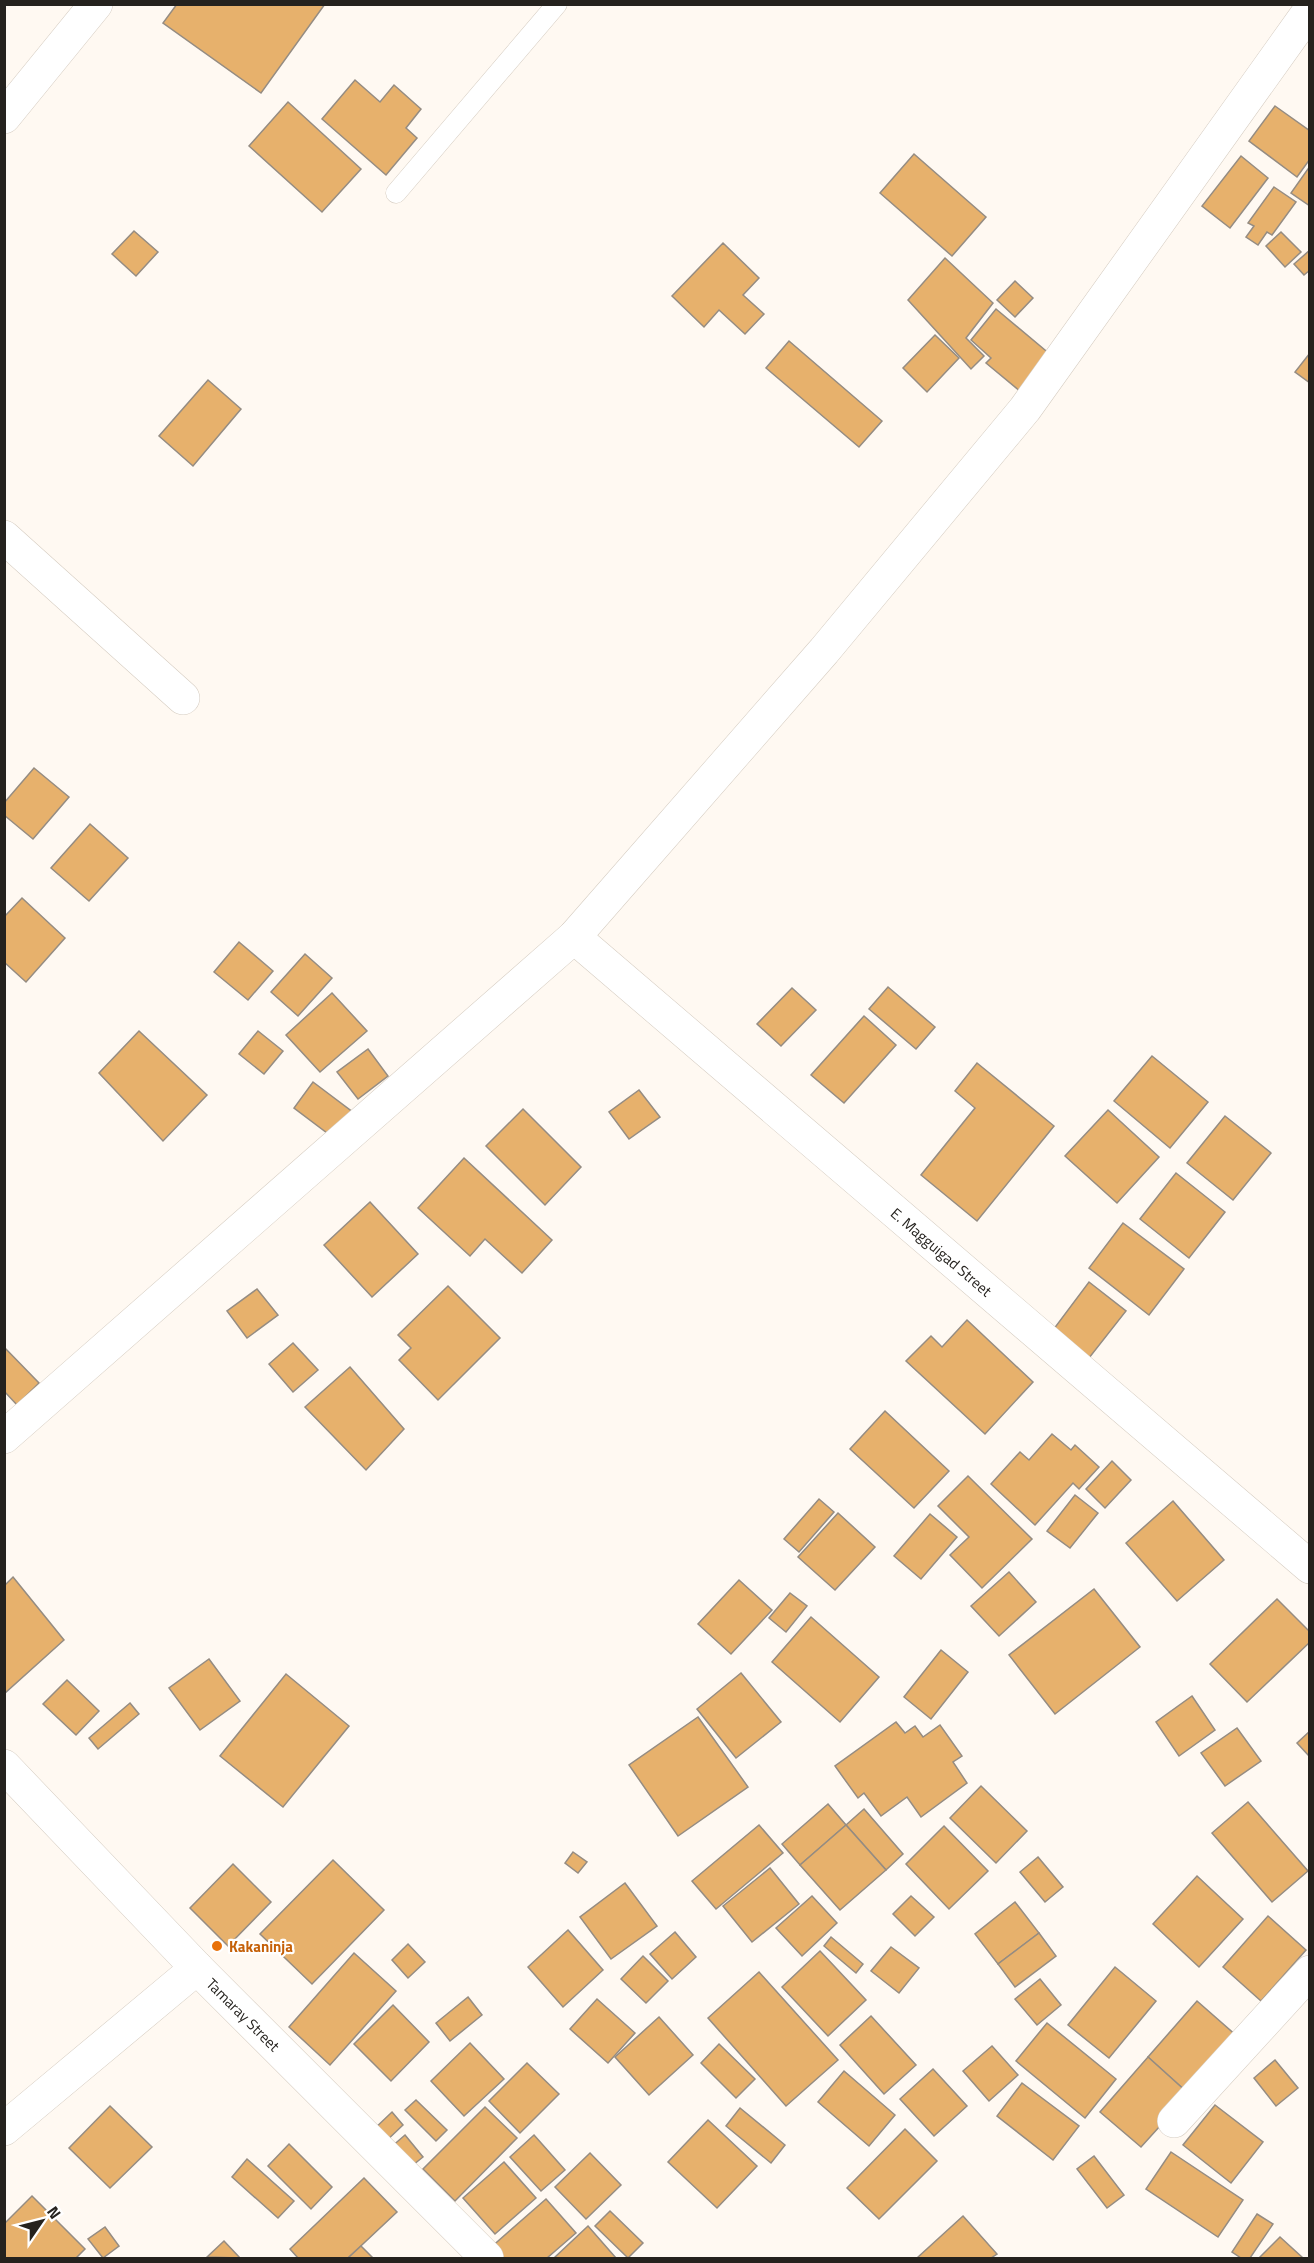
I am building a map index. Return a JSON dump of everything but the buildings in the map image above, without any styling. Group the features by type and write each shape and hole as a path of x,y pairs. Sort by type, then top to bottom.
{"street":[{"path":"4,117 96,4"},
{"path":"4,1437 574,937 824,651 1025,409 1310,10"},
{"path":"4,537 183,698"},
{"name":"E. Magguigad Street","path":"574,937 1310,1567"},
{"name":"Tamaray Street","path":"4,1766 197,1968 487,2259"},
{"path":"4,2129 197,1968"},
{"path":"1174,2121 1310,1972"}],"lane":[{"path":"396,193 557,4"}],"place":[{"name":"Kakaninja","path":"217,1946"}]}
